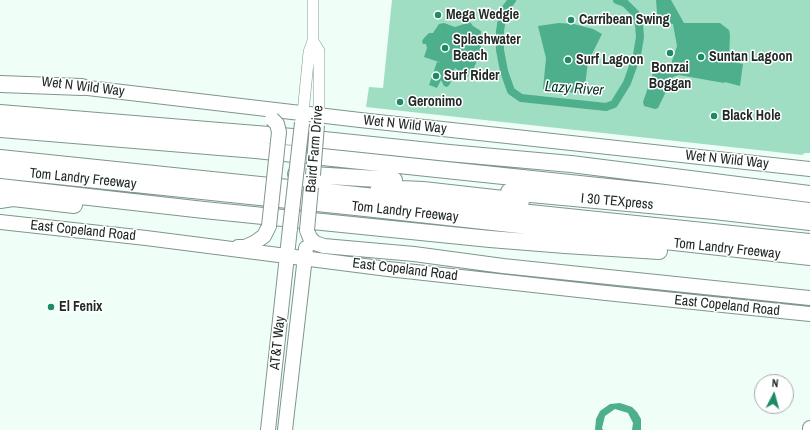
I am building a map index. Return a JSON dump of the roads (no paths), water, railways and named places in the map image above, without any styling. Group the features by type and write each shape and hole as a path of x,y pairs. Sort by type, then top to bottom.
{"highway":[{"path":"0,84 82,87"},
{"path":"0,109 16,114"},
{"path":"0,113 304,138 571,164 810,194"},
{"path":"0,129 256,150 657,192 810,211"},
{"path":"0,158 810,242"},
{"name":"Tom Landry Freeway","path":"0,170 365,208 810,258"},
{"path":"304,180 394,188 423,186 569,206 810,235"},
{"path":"0,186 204,210 565,245 698,254 730,249"},
{"name":"I 30 TEXpress","path":"423,186 714,211 810,222"},
{"path":"0,200 12,198 100,208 204,210"}],"main road":[{"name":"Wet N Wild Way","path":"0,77 240,105 318,120 810,169"},
{"path":"228,248 245,247 254,243 264,236 270,226 279,132 277,124 272,119 261,112 240,105"},
{"name":"Baird Farm Drive","path":"303,118 304,180 307,230 306,257"},
{"name":"Baird Farm Drive","path":"287,255 290,228 304,180 318,120"},
{"name":"East Copeland Road","path":"0,222 138,237 606,294 810,314"},
{"name":"East Copeland Road","path":"307,230 310,238 316,243 324,246 810,298"},
{"name":"AT&T Way","path":"268,430 287,255"},
{"name":"AT&T Way","path":"285,430 306,257"},
{"path":"435,274 437,258"}],"street":[{"name":"Baird Farm Drive","path":"303,118 309,52 313,41 313,0"},
{"name":"Baird Farm Drive","path":"313,41 319,51 318,120"}],"water":[{"name":"Suntan Lagoon","path":"656,0 671,0 684,23 720,23 729,30 729,61 743,64 740,86 725,82 679,75 673,77 658,108 655,109 644,106 643,102 654,70 658,69 667,72 669,70 677,46 673,24 658,25"},
{"path":"470,22 481,31 481,51 473,70 467,77 455,68 450,84 447,87 444,86 441,80 437,88 429,85 437,62 442,63 424,57 427,48 426,44 423,44 422,41 429,33 433,33 439,24 444,23 455,27"},
{"name":"Surf Lagoon","path":"559,23 574,24 593,29 602,34 588,62 584,94 543,89 546,58 538,26"},
{"path":"620,403 632,407 637,412 641,419 641,430 632,430 633,423 628,413 615,409 605,416 602,428 603,430 595,430 596,419 600,411 610,404"}],"waterway":[{"name":"Lazy River","path":"512,0 503,12 500,31 500,50 504,71 511,91 521,98 606,107 614,104 627,83 637,55 640,37 636,14 625,3 617,0"}],"place":[{"name":"Mega Wedgie","path":"438,15"},
{"name":"Carribean Swing","path":"571,20"},
{"name":"Splashwater Beach","path":"445,48"},
{"name":"Bonzai Boggan","path":"670,53"},
{"name":"Suntan Lagoon","path":"701,57"},
{"name":"Surf Lagoon","path":"568,60"},
{"name":"Surf Rider","path":"436,76"},
{"name":"Geronimo","path":"400,102"},
{"name":"Black Hole","path":"714,116"},
{"name":"El Fenix","path":"51,307"}]}
